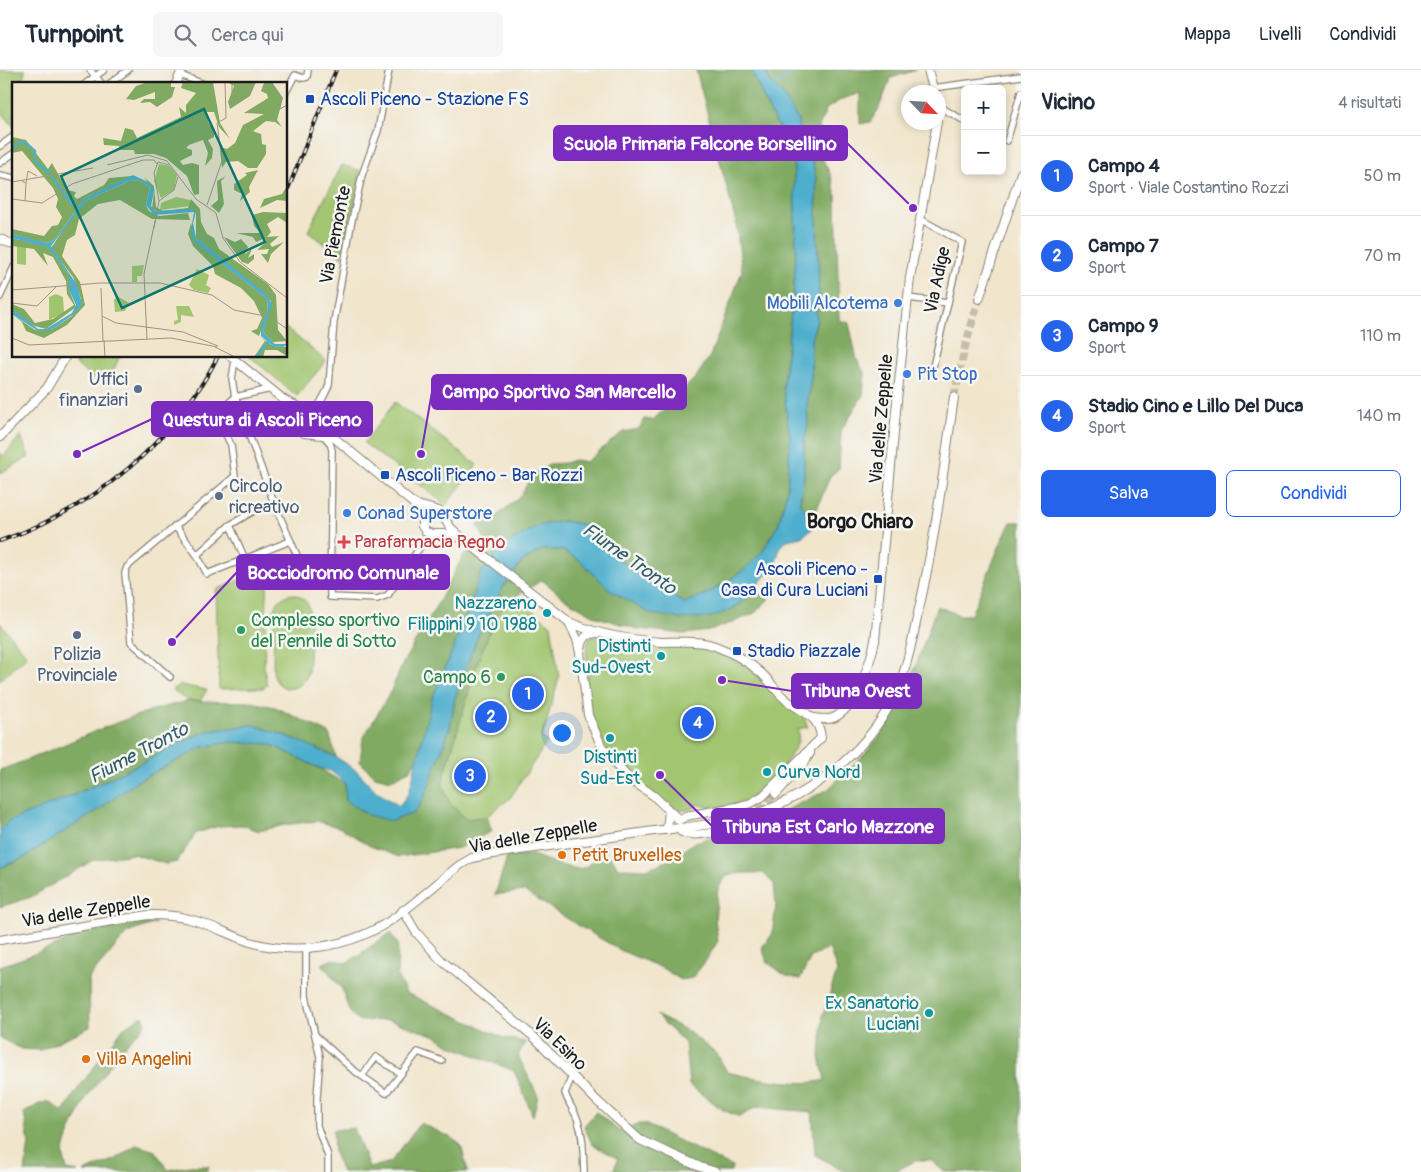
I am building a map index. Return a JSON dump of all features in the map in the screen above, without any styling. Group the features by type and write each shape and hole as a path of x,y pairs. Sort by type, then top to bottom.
{"street":[{"path":"90,70 100,73"},
{"path":"111,82 128,70"},
{"path":"288,88 295,75 303,78 307,77 306,70"},
{"name":"Via Piemonte","path":"316,419 317,406 326,394 329,385 334,322 352,225 362,175 378,131 389,70"},
{"path":"929,72 933,85"},
{"path":"88,82 100,73"},
{"path":"181,73 200,82"},
{"path":"946,88 1021,76"},
{"path":"1006,135 1021,92"},
{"path":"946,110 961,119"},
{"name":"Via delle Zeppelle","path":"813,718 832,719 842,712 851,701 866,670 875,641 908,298 936,130"},
{"path":"0,146 12,137"},
{"path":"0,163 12,154"},
{"path":"979,299 1021,173"},
{"name":"Via Adige","path":"920,219 962,242 932,371"},
{"path":"0,240 12,244"},
{"path":"0,297 12,271"},
{"path":"908,298 948,304"},
{"path":"0,437 42,394 65,358"},
{"path":"233,358 284,400 306,411 316,419 328,436 414,504 422,518"},
{"path":"233,358 232,379 236,397 274,503 302,567 308,574 321,578 398,579"},
{"path":"170,677 131,642 125,575 127,568 234,476 231,445 216,415 236,397 271,389"},
{"path":"679,820 678,829 738,819 766,810 803,792 844,763 884,716 899,686 908,660 940,503 954,397"},
{"path":"284,400 294,424 300,432 328,436"},
{"path":"294,424 296,415 317,406"},
{"path":"309,432 315,426 316,419"},
{"path":"328,436 332,450 330,597 377,599 388,595 422,544 444,528 445,519"},
{"path":"197,555 230,525 252,512 274,503"},
{"path":"414,504 439,511 451,528 463,539 568,621 600,633 652,641 702,642 716,646 740,658 761,672 785,699 813,718 820,730 821,738 763,796 751,803 686,816 679,820"},
{"path":"422,544 422,518 426,512 432,509"},
{"path":"230,525 245,559"},
{"path":"175,526 197,555 207,574 290,541"},
{"path":"423,529 428,532 463,539"},
{"path":"568,621 574,631 580,653 588,715 600,745 630,779 654,796 679,820"},
{"path":"580,653 584,637 588,634 600,633"},
{"path":"776,794 805,761 815,745"},
{"path":"667,830 669,811"},
{"name":"Via delle Zeppelle","path":"0,940 148,915 169,915 191,919 249,942 286,949 306,949 338,943 364,935 385,924 460,865 472,858 667,830 678,829 682,834 689,835 740,825"},
{"name":"Via Esino","path":"403,910 416,932 441,960 534,1037 640,1140 700,1167 716,1172"},
{"path":"306,949 306,996 320,1057 317,1126 328,1156 328,1172"},
{"path":"315,1035 362,1076 386,1093 418,1052 442,1061"},
{"path":"362,1076 376,1056 401,1074"},
{"path":"572,1076 565,1093 569,1106 578,1120 583,1149 584,1172"}],"green space":[{"path":"0,70 25,70 24,78 34,82 12,82 12,125 0,110"},
{"path":"696,70 751,70 769,110 787,141 794,167 796,253 783,386 790,439 787,491 778,525 762,552 744,570 710,592 684,603 629,568 586,525 562,521 537,526 500,548 480,575 461,630 432,699 420,751 411,769 391,780 375,776 360,762 363,738 390,693 404,661 463,556 485,539 477,524 490,522 503,511 522,494 529,480 537,472 551,464 575,460 586,462 623,432 639,429 644,419 653,420 696,377 710,356 742,271 736,223"},
{"path":"764,70 916,70 891,78 878,110 870,122 860,124 860,93 842,99 826,109 819,127 819,151 831,176 836,196 839,320 849,323 857,360 865,374 863,395 841,431 839,469 830,476 811,524 810,516 800,503 804,475 804,441 808,425 807,405 811,378 811,340 817,320 815,303 819,296 816,179 812,161 799,137 798,120 783,95 771,83"},
{"path":"342,165 361,171 342,257 308,231"},
{"path":"288,330 326,361 297,396 251,358 288,358"},
{"path":"77,358 119,358 107,384 89,376 75,363"},
{"path":"395,402 477,465 446,505 364,443"},
{"path":"20,434 29,457 0,473 0,453 4,456"},
{"path":"1011,522 1021,522 1021,1172 945,1172 930,1160 915,1161 894,1172 846,1172 815,1155 812,1112 756,1107 740,1117 723,1110 689,1085 685,1043 656,1015 686,1030 717,1054 727,1072 790,1082 804,1083 825,1080 820,1057 823,1015 837,971 829,948 811,957 800,979 786,976 767,962 762,947 772,935 776,906 774,884 763,873 727,875 718,889 715,919 718,941 692,978 681,980 662,968 622,951 524,891 495,895 507,857 530,854 559,865 578,869 587,867 597,857 611,856 618,868 647,869 674,858 693,843 772,817 827,790 865,754 888,725 915,668 937,606 959,615 971,615"},
{"path":"541,550 562,550 579,560 611,591 711,617 728,611 746,599 755,590 769,599 755,613 734,622 708,631 684,634 638,629 597,617 565,599 542,580 515,597 496,615 475,669 442,784 450,804 466,819 486,817 492,831 459,848 399,857 370,846 341,828 317,821 284,825 259,831 242,825 219,826 196,833 177,862 166,864 133,854 93,860 31,897 0,907 0,868 25,857 101,808 139,780 203,747 230,742 270,744 319,768 345,784 346,801 392,821 437,763 450,727 455,697 477,638 503,587 522,562"},
{"name":"Complesso sportivo del Pennile di Sotto","path":"268,568 264,669 267,685 263,688 219,689 216,590"},
{"path":"293,594 304,599 308,605 310,637 308,672 300,684 289,688 279,684 275,679 273,671 274,611 280,600"},
{"path":"515,597 551,625 559,677 542,738 547,742 510,798 486,817 466,819 450,804 442,784 475,669 496,615"},
{"path":"0,623 27,656 0,680"},
{"path":"593,636 674,646 696,645 720,650 756,672 802,714 808,727 798,729 798,740 795,748 782,768 765,786 746,800 733,806 722,807 697,804 695,808 680,811 668,803 659,806 627,781 599,746 581,679 588,677 586,649 589,638"},
{"path":"181,685 207,690 200,701 188,700 172,689"},
{"path":"189,701 251,702 275,707 329,733 336,757 292,738 254,725 208,731 181,742 142,763 72,796 10,821 0,830 0,770 140,714"},
{"path":"148,922 156,923 127,933 89,978 90,1027 40,1050 21,1049 0,1038 0,966 60,944 82,932"},
{"path":"390,933 398,944 397,976 406,993 504,1038 525,1042 518,1056 538,1096 533,1116 514,1071 451,1046 436,1036 389,1020 358,1021 349,1011 342,989 322,964 333,959 347,963"},
{"path":"143,1016 146,1024 121,1050 86,1098 70,1132 63,1153 67,1170 78,1172 25,1172 29,1143 24,1113 48,1101 63,1112 124,1027"},
{"path":"596,1112 619,1131 638,1124 645,1124 732,1167 731,1172 613,1172 618,1159 592,1144 584,1126"},
{"path":"420,1123 450,1137 461,1145 468,1172 342,1172 334,1153 333,1130 354,1128 369,1168 391,1162"},
{"path":"136,1145 155,1151 168,1170 189,1166 209,1166 207,1172 84,1172 115,1159"}],"water":[{"path":"751,70 764,70 771,83 783,95 798,120 799,137 812,161 816,179 819,296 815,303 817,319 811,340 811,378 807,405 808,425 804,441 804,475 800,503 810,516 812,529 801,537 787,540 780,548 775,564 746,599 728,611 711,617 683,619 651,614 611,591 579,560 562,550 541,550 522,562 503,587 477,638 455,697 450,727 423,800 414,813 392,821 368,815 346,801 345,783 331,771 319,768 270,744 230,742 203,747 139,780 101,808 25,857 0,868 0,830 9,821 72,796 142,763 181,742 208,731 254,725 292,738 336,757 357,771 377,792 399,806 409,793 432,699 461,630 480,575 500,548 537,526 562,521 586,525 629,568 684,603 710,592 744,570 762,552 778,525 787,491 790,439 783,386 796,253 794,167 787,141 769,110"}],"waterway":[{"path":"773,87 798,70"}],"tunnel":[{"path":"954,397 965,347 979,299"},
{"path":"740,825 776,794"}],"railway":[{"path":"288,189 336,70"},
{"path":"0,541 67,511 98,492 127,470 154,445 178,418 200,388 217,358"}],"place":[{"name":"Ascoli Piceno - Stazione FS","path":"310,99"},
{"name":"Scuola Primaria Falcone Borsellino","path":"913,208"},
{"name":"Mobili Alcotema","path":"898,303"},
{"name":"Pit Stop","path":"907,374"},
{"name":"Uffici finanziari","path":"138,389"},
{"name":"Questura di Ascoli Piceno","path":"77,454"},
{"name":"Campo Sportivo San Marcello","path":"421,454"},
{"name":"Ascoli Piceno - Bar Rozzi","path":"385,475"},
{"name":"Circolo ricreativo","path":"219,496"},
{"name":"Conad Superstore","path":"347,513"},
{"name":"Parafarmacia Regno","path":"344,542"},
{"name":"Ascoli Piceno - Casa di Cura Luciani","path":"878,579"},
{"name":"Nazzareno Filippini 9 10 1988","path":"547,613"},
{"name":"Complesso sportivo del Pennile di Sotto","path":"241,630"},
{"name":"Polizia Provinciale","path":"77,635"},
{"name":"Bocciodromo Comunale","path":"172,642"},
{"name":"Stadio Piazzale","path":"737,651"},
{"name":"Distinti Sud-Ovest","path":"661,656"},
{"name":"Campo 6","path":"501,677"},
{"name":"Tribuna Ovest","path":"722,680"},
{"name":"Campo 4","path":"528,694"},
{"name":"Campo 7","path":"491,717"},
{"name":"Stadio Cino e Lillo Del Duca","path":"698,723"},
{"name":"Distinti Sud-Est","path":"610,738"},
{"name":"Curva Nord","path":"767,772"},
{"name":"Tribuna Est Carlo Mazzone","path":"660,775"},
{"name":"Campo 9","path":"470,776"},
{"name":"Petit Bruxelles","path":"562,855"},
{"name":"Ex Sanatorio Luciani","path":"929,1013"},
{"name":"Villa Angelini","path":"86,1059"}],"district":[{"name":"Borgo Chiaro","path":"860,521"}],"water label":[{"name":"Fiume Tronto","path":"630,558"},
{"name":"Fiume Tronto","path":"138,752"}]}
